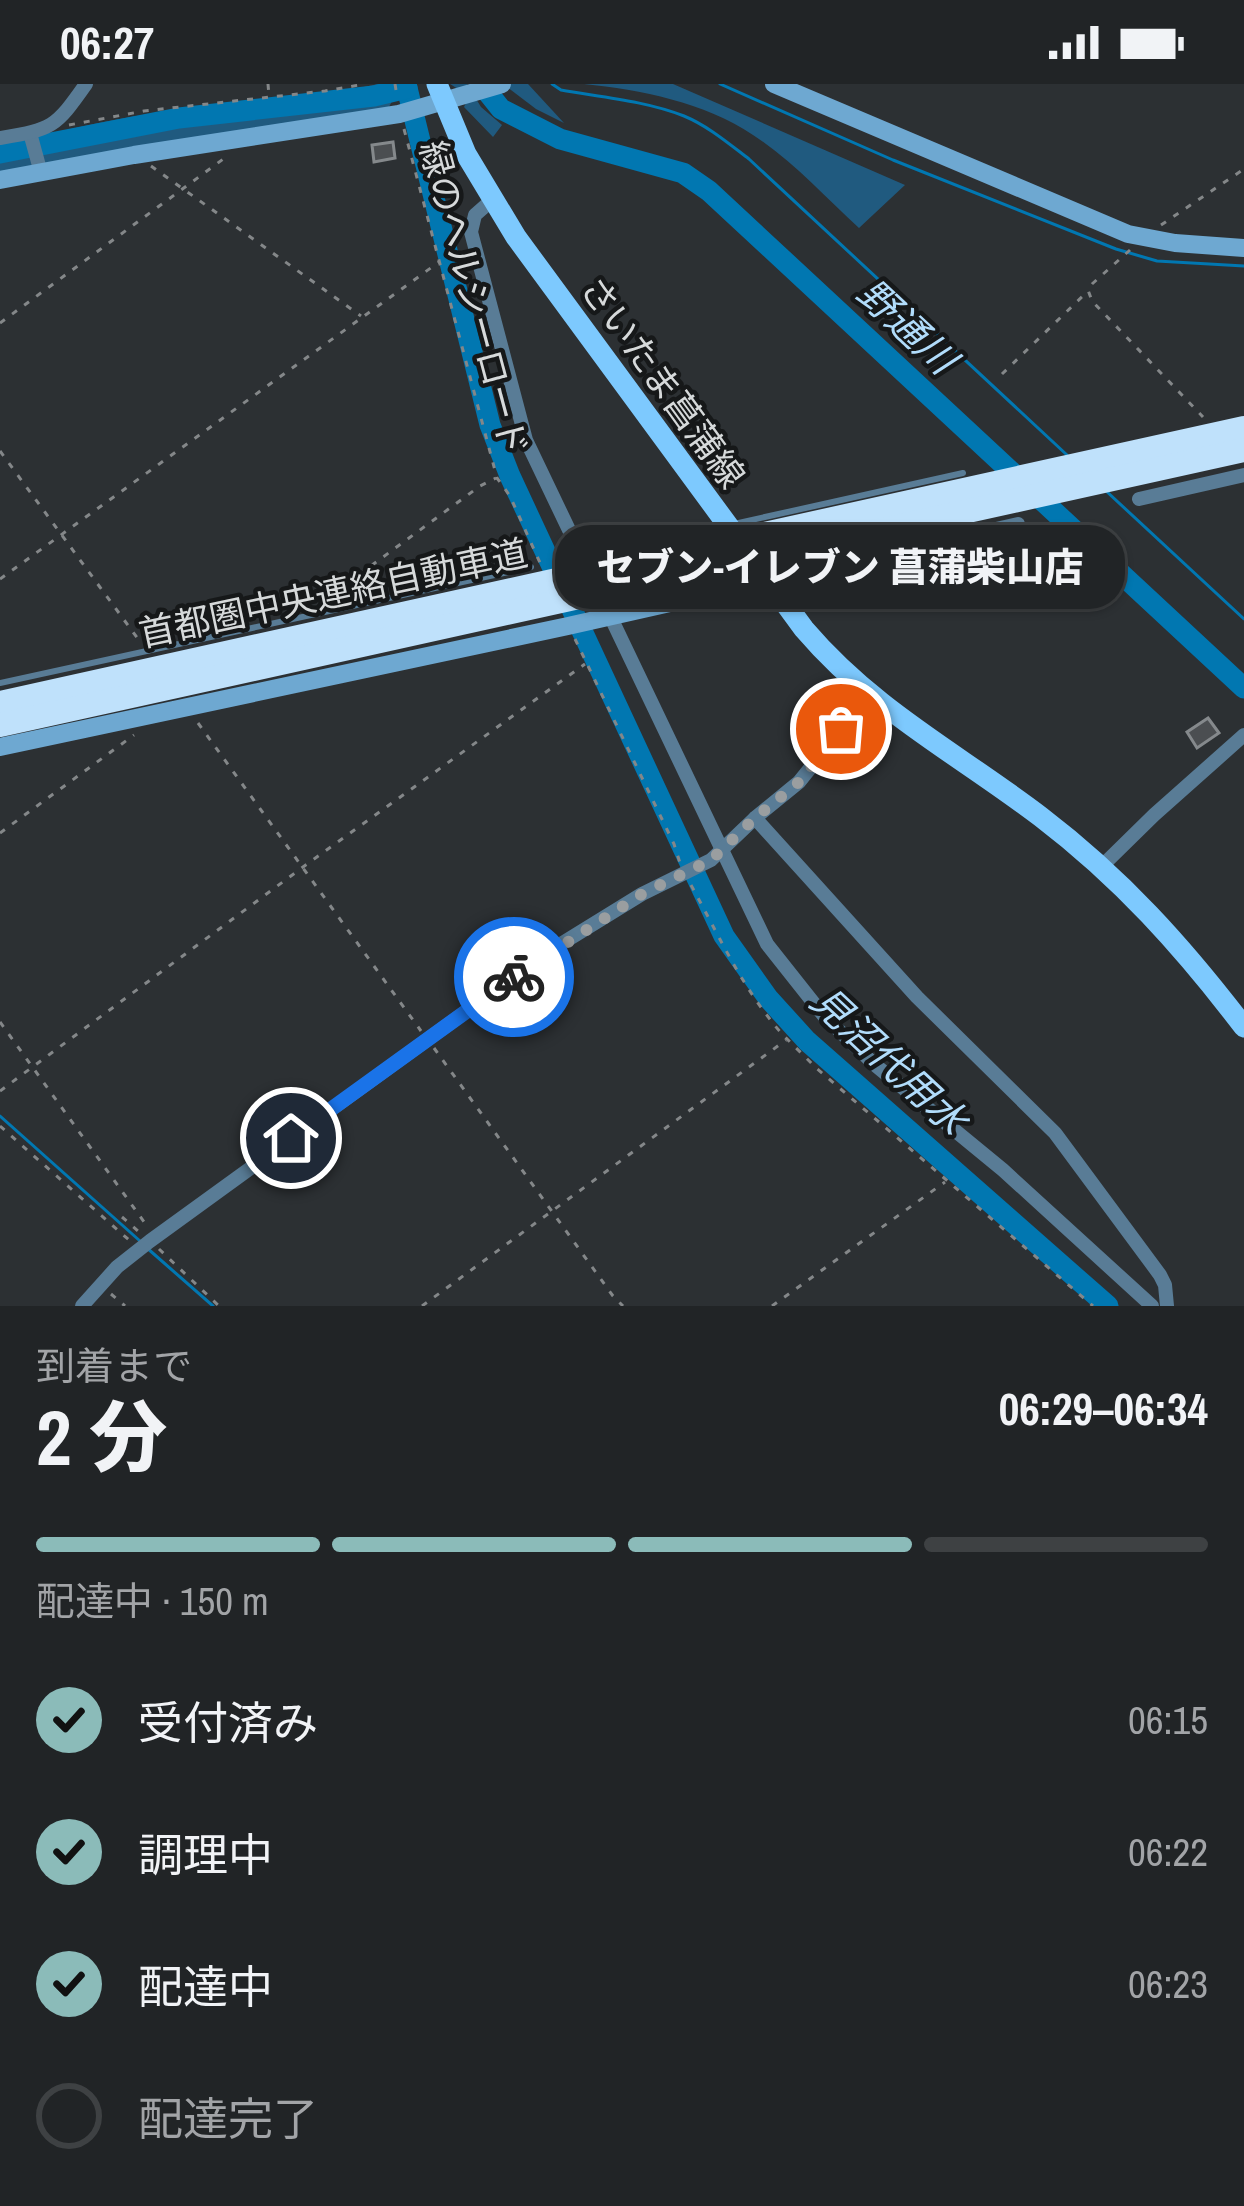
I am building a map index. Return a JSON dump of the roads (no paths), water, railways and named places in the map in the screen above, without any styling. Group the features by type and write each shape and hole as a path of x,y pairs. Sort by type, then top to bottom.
{"highway":[{"name":"首都圏中央連絡自動車道","path":"0,703 1244,428"},
{"name":"首都圏中央連絡自動車道","path":"0,724 1244,450"}],"main road":[{"name":"さいたま菖蒲線","path":"423,105 466,154 492,200 825,654 909,726 1038,814 1101,867 1157,919 1244,1028"}],"street":[{"path":"0,138 31,135 55,125 86,84"},
{"path":"0,180 423,105 502,84"},
{"path":"774,84 1138,242 1244,248"},
{"path":"31,135 41,171"},
{"path":"492,200 475,215 471,232 526,440 716,855 767,944 824,1016 874,1064 1003,1170 1152,1306"},
{"path":"1139,499 1244,475"},
{"path":"0,747 1018,524"},
{"path":"82,1306 117,1267 148,1242 548,952 716,855 799,782 869,695"},
{"path":"1101,867 1244,735"},
{"path":"755,818 917,997 1055,1133 1160,1275 1167,1306"}],"lane":[{"path":"581,557 963,473"},
{"path":"0,683 531,567"},
{"path":"303,618 311,658"},
{"path":"147,652 173,688"}],"waterway":[{"name":"見沼代用水","path":"406,84 490,425 724,936 768,998 807,1041 1108,1306"},
{"name":"野通川","path":"481,84 501,109 560,139 683,173 709,191 1244,688"},
{"path":"552,84 561,90 669,111 718,135 1067,455"},
{"path":"720,84 893,160 1116,249 1157,261 1244,266"},
{"path":"0,153 179,118 374,96 407,88"},
{"path":"1105,490 1244,619"},
{"path":"0,1116 140,1241"},
{"path":"147,1248 213,1306"}],"place":[{"name":"セブン-イレブン 菖蒲柴山店","path":"841,729"}]}
